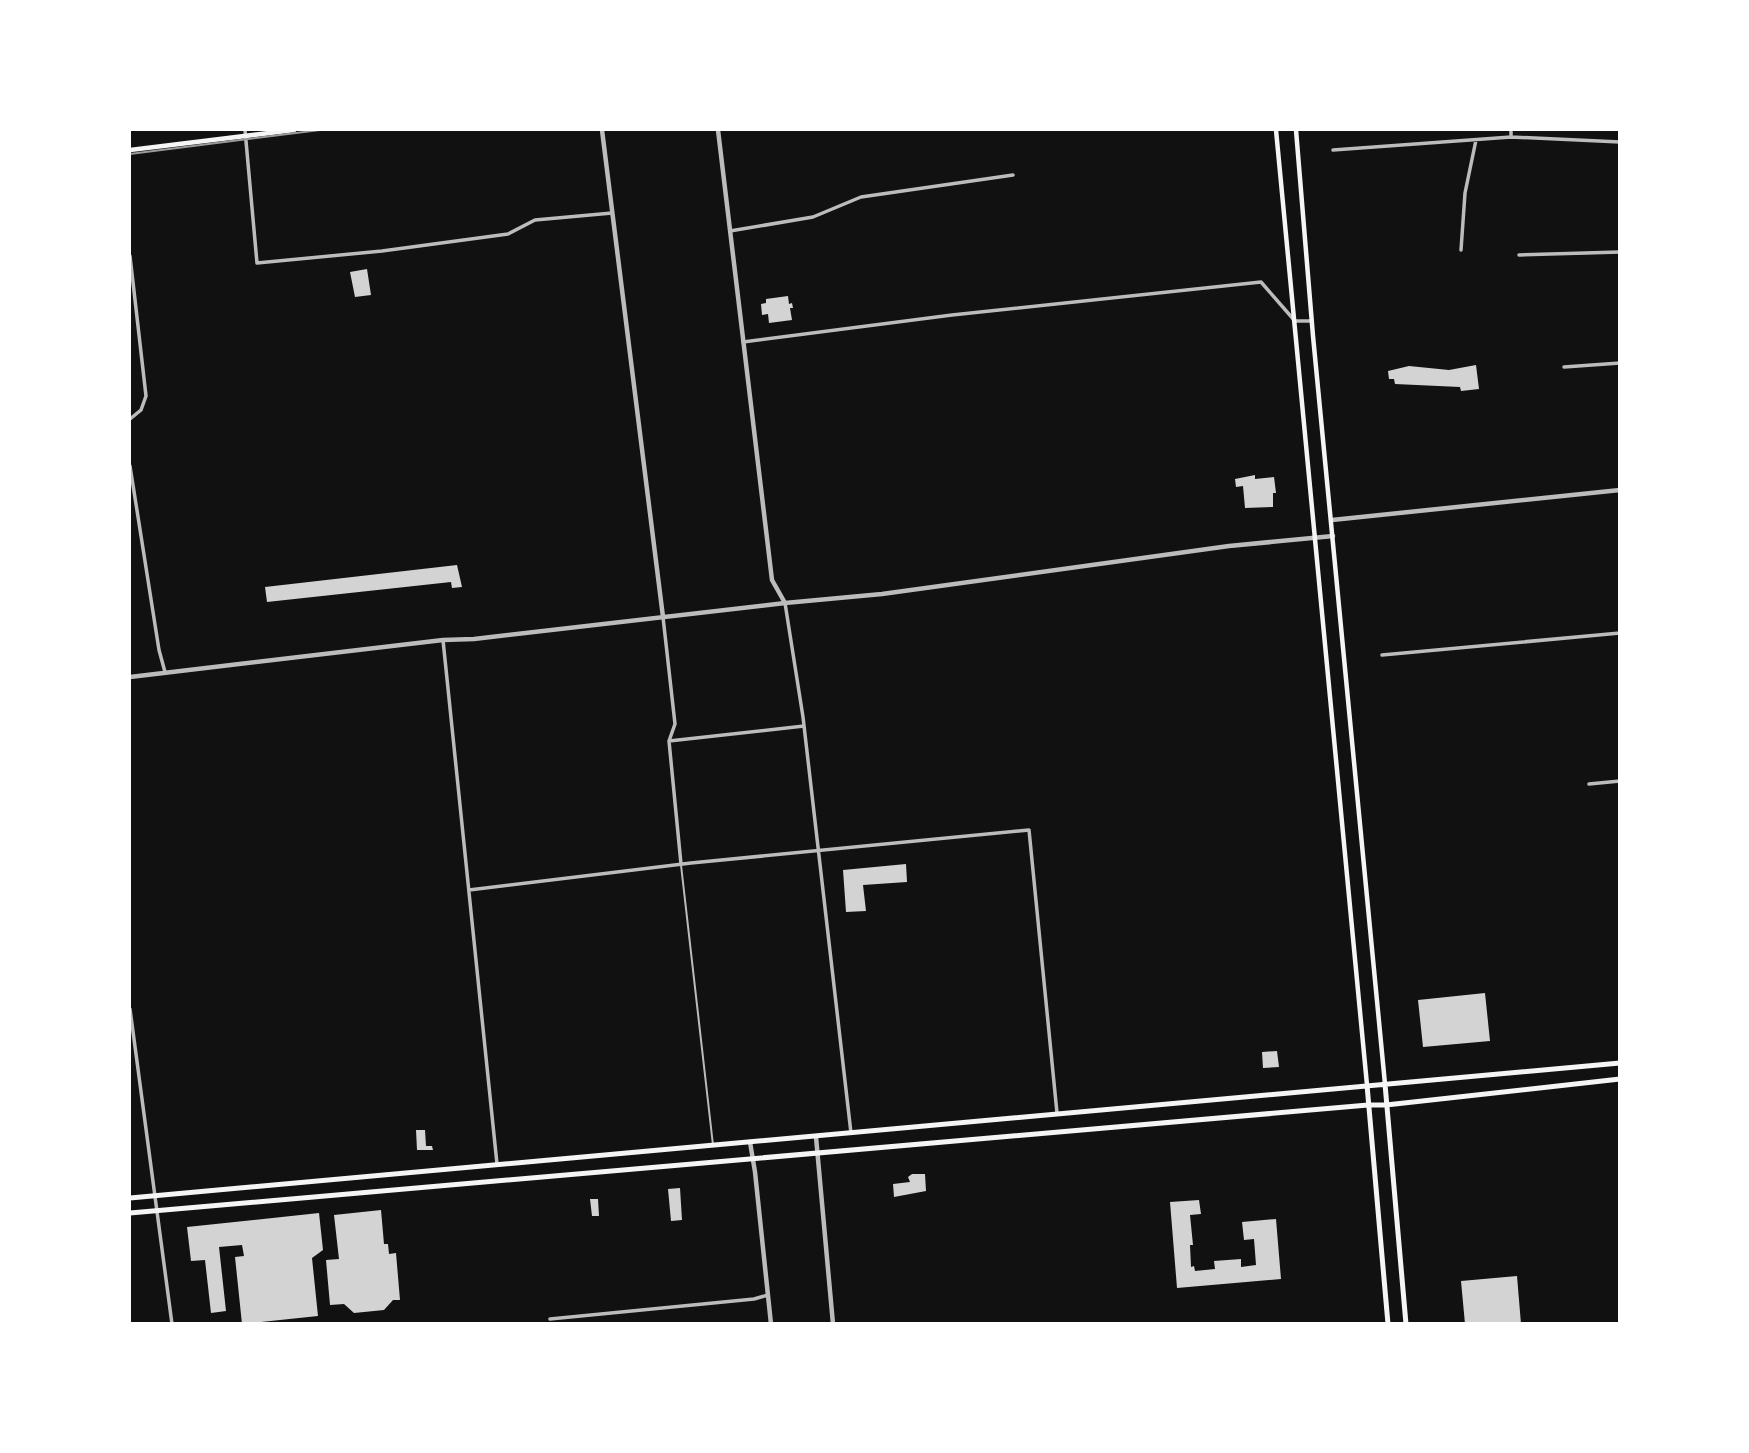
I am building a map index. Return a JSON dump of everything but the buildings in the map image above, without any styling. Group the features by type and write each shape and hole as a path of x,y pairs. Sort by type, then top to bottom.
{"main road":[{"path":"130,150 294,130"},
{"path":"1276,130 1388,1324"},
{"path":"1296,130 1406,1324"},
{"path":"130,1198 816,1138 1058,1113 1619,1063"},
{"path":"130,1213 1386,1105 1619,1079"}],"street":[{"path":"245,130 257,263 382,251 508,234 535,220 612,213"},
{"path":"602,130 675,724 669,741 681,864"},
{"path":"718,130 772,580 785,603 804,726 851,1133"},
{"path":"1511,130 1511,137"},
{"path":"1334,150 1511,137 1619,142"},
{"path":"1461,250 1465,193 1476,139"},
{"path":"730,231 813,217 861,197 1013,175"},
{"path":"1519,255 1619,252"},
{"path":"130,256 146,396 141,410 130,419"},
{"path":"743,342 952,315 1261,282 1295,321 1312,321"},
{"path":"1564,368 1619,363"},
{"path":"130,466 165,674"},
{"path":"1332,520 1619,490"},
{"path":"130,677 443,640 474,639 894,593 1229,546 1334,536"},
{"path":"1382,654 1619,633"},
{"path":"443,640 497,1164"},
{"path":"669,741 804,726"},
{"path":"1589,784 1619,781"},
{"path":"470,890 681,864 1029,830 1058,1113"},
{"path":"130,1009 173,1324"},
{"path":"816,1138 833,1324"},
{"path":"750,1142 771,1324"},
{"path":"550,1319 754,1299 768,1295"}],"lane":[{"path":"681,864 713,1145"}],"tram line":[{"path":"130,154 320,130"}]}
